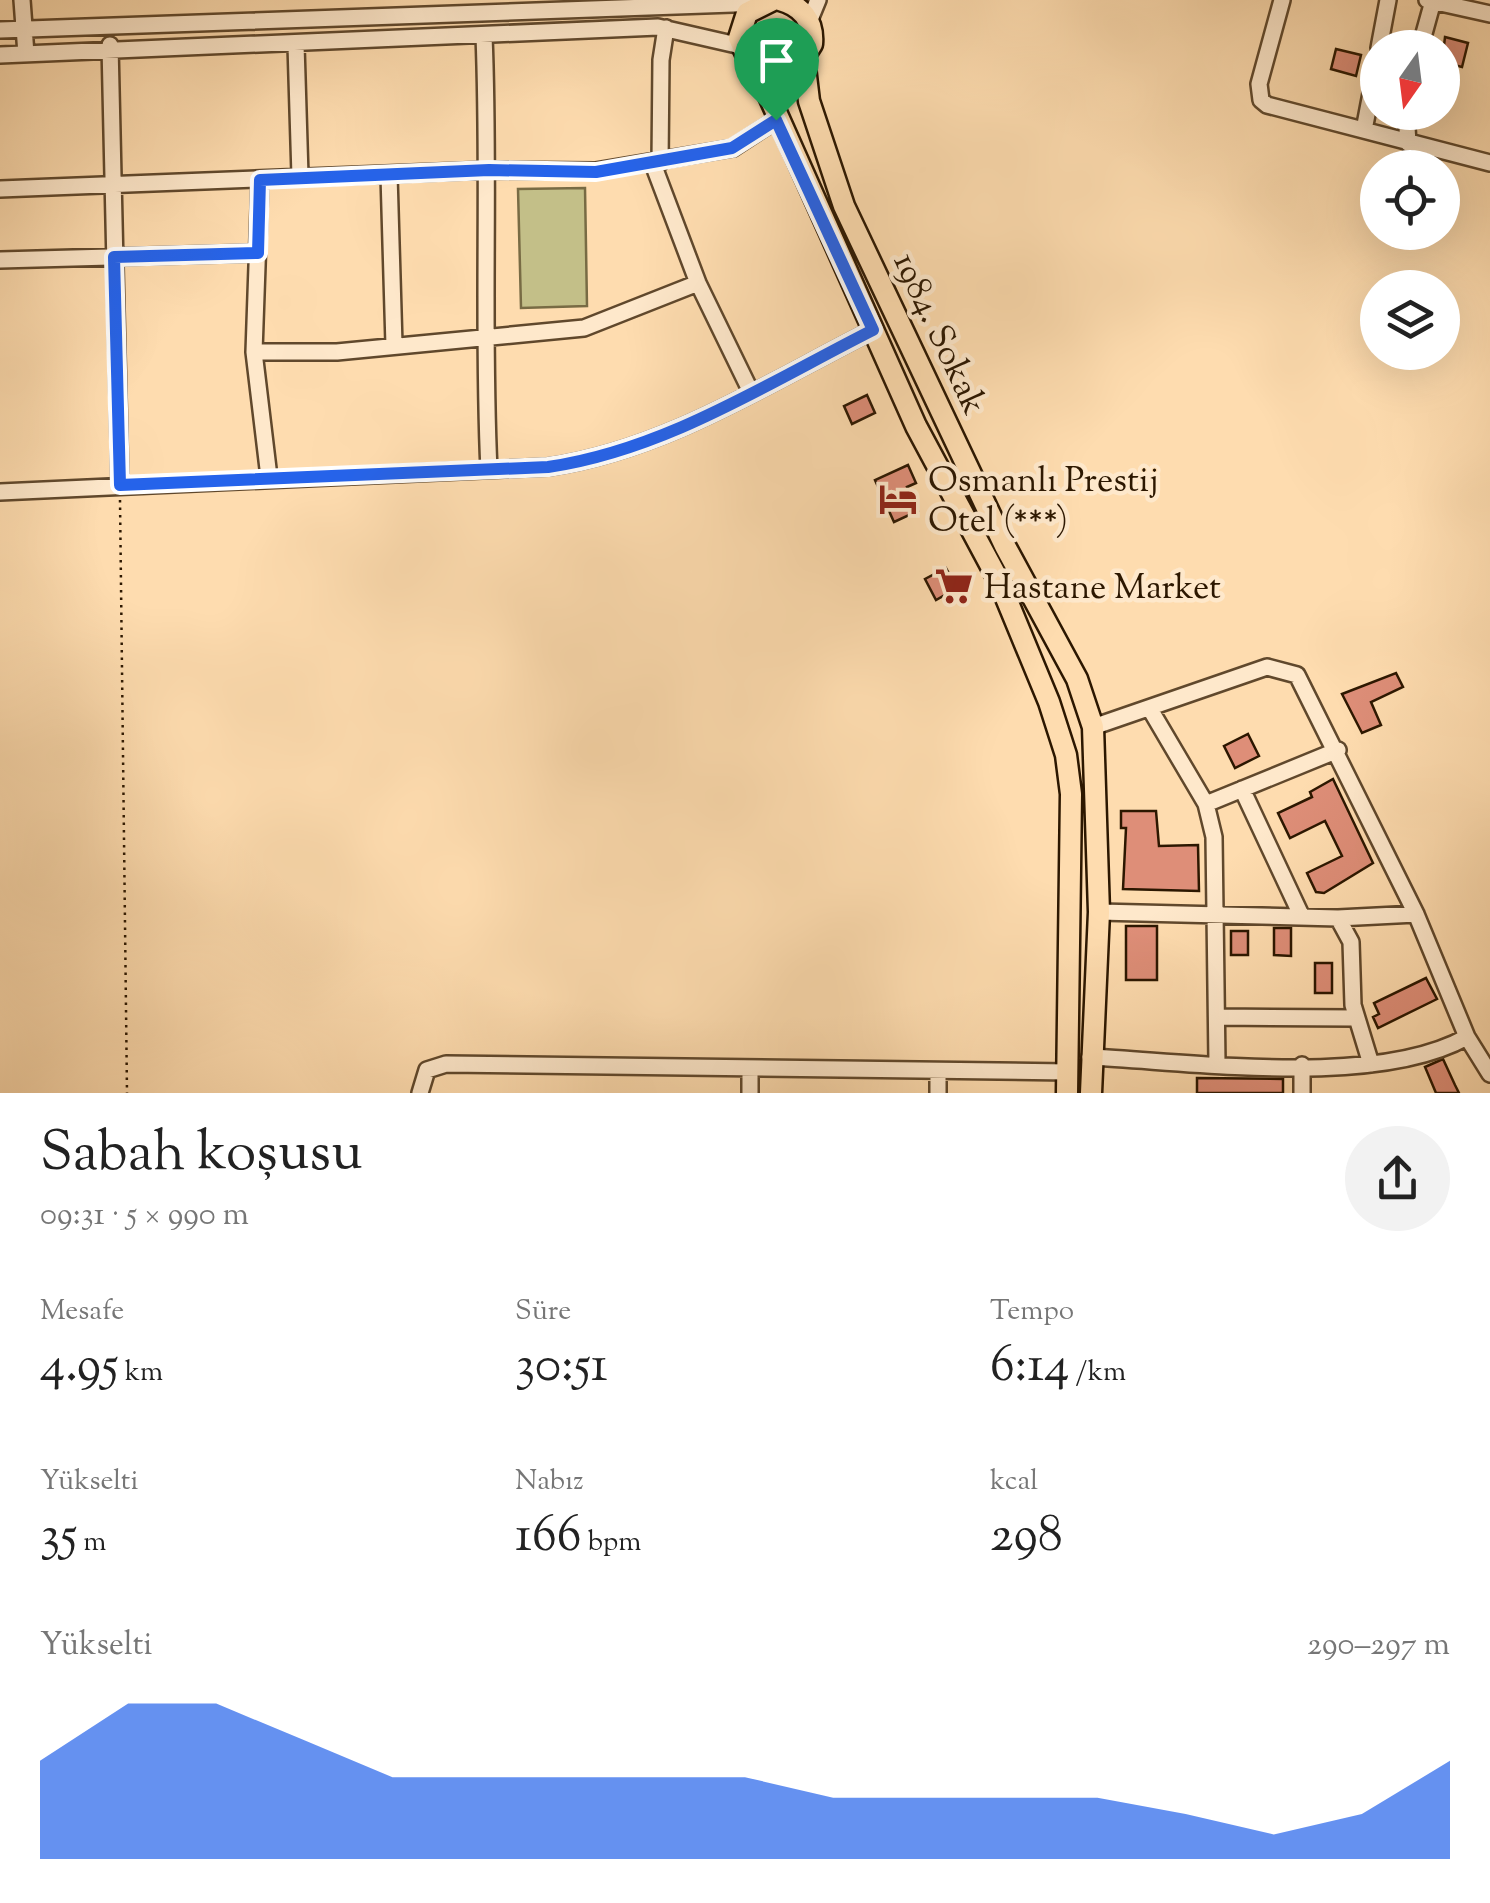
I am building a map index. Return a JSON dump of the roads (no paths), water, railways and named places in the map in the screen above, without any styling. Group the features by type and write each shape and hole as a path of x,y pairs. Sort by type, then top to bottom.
{"main road":[{"path":"756,67 782,72 804,60 812,44 809,22 795,6 772,1 742,21 740,46 756,67 776,120 916,426 999,580 1049,702 1069,774 1068,1083"},
{"name":"1984. Sokak","path":"804,60 809,101 844,206 1005,546 1069,662 1093,727 1099,912 1090,1093"},
{"path":"1069,774 1095,773"}],"street":[{"path":"22,0 26,54"},
{"path":"809,22 818,0"},
{"path":"1282,0 1259,84 1261,100 1360,129"},
{"path":"1383,30 1388,0"},
{"path":"0,30 445,7 772,1"},
{"path":"1424,30 1430,1 1490,14"},
{"path":"109,26 120,485"},
{"path":"666,28 660,60 656,164 698,283 751,392"},
{"path":"0,54 666,28 740,46"},
{"path":"484,36 489,170 489,470"},
{"path":"296,45 300,176"},
{"path":"0,189 489,170 596,172 732,148 776,120"},
{"path":"1364,130 1490,163"},
{"path":"1407,130 1408,143"},
{"path":"389,175 394,345"},
{"path":"260,180 254,352 269,477"},
{"path":"0,260 258,253"},
{"path":"254,352 394,345 584,328 698,283"},
{"path":"0,492 489,470 599,460 680,428 873,330"},
{"path":"1093,727 1268,667 1296,674 1338,750 1416,914 1468,1038 1490,1074"},
{"path":"1150,709 1206,804 1214,837 1217,1063"},
{"path":"1206,804 1338,750"},
{"path":"1242,789 1302,916"},
{"path":"1099,912 1216,911 1338,918 1416,914"},
{"path":"1338,918 1351,942 1356,1018 1371,1064"},
{"path":"1217,1017 1356,1018"},
{"path":"1090,1057 1371,1064 1430,1054 1468,1038"},
{"path":"420,1093 427,1070 446,1064 938,1071 1068,1083"},
{"path":"1302,1065 1302,1093"},
{"path":"750,1069 750,1093"},
{"path":"938,1071 938,1093"}],"place":[{"name":"Osmanlı Prestij Otel (***)","path":"898,499"},
{"name":"Hastane Market","path":"954,586"}]}
